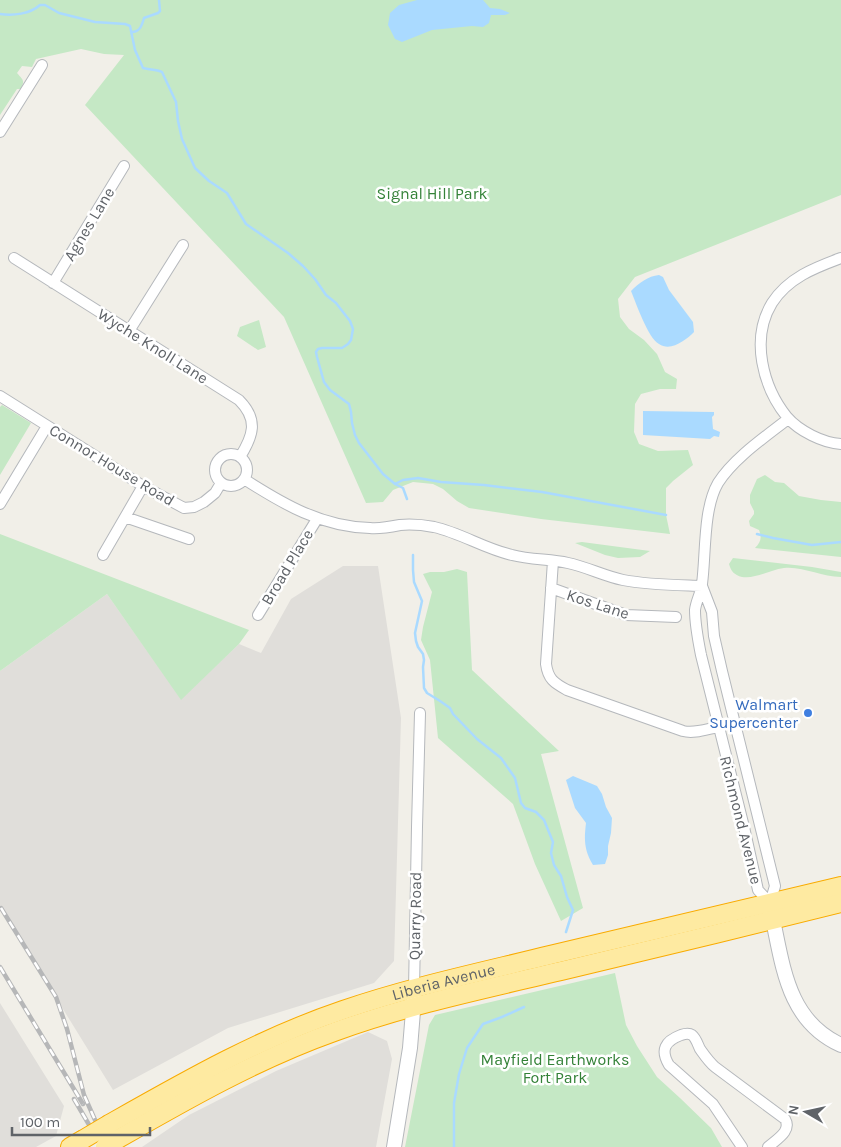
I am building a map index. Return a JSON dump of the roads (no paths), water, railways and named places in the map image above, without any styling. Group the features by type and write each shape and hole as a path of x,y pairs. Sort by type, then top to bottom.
{"highway":[{"name":"Liberia Avenue","path":"76,1144 111,1137 282,1052 364,1021 771,911 841,886"},
{"name":"Liberia Avenue","path":"111,1137 188,1080 271,1038 343,1010 414,989 771,911 841,903"}],"street":[{"path":"0,132 42,65"},
{"name":"Agnes Lane","path":"53,283 124,166"},
{"path":"129,330 183,245"},
{"name":"Wyche Knoll Lane","path":"14,258 239,400 245,406 250,416 252,431 250,439 240,457"},
{"path":"841,258 805,272 781,291 767,315 762,330 761,346 762,363 768,382 788,419 814,437 841,444"},
{"name":"Connor House Road","path":"0,396 143,486 184,508 194,507 204,502 215,493 221,483"},
{"name":"Richmond Avenue","path":"788,419 743,455 728,470 718,484 709,510 702,586 695,611 701,655 758,890 771,911 788,983 798,1008 808,1022 826,1037 841,1045"},
{"path":"0,504 47,426"},
{"path":"230,454 240,457 246,465 244,479 241,483 231,487 221,483 215,474 215,468 220,459 230,454"},
{"path":"244,479 317,519 342,525 371,529 407,525 431,527 458,534 512,555 569,563 622,580 650,584 702,586"},
{"path":"103,555 143,486"},
{"path":"126,517 189,539"},
{"name":"Broad Place","path":"258,616 317,519"},
{"path":"553,561 546,664 551,680 567,690 688,732 718,727"},
{"name":"Richmond Avenue","path":"702,586 712,612 714,636 722,671 775,886 771,911"},
{"name":"Kos Lane","path":"551,588 626,615 676,617"},
{"name":"Quarry Road","path":"394,1147 410,1048 413,1007 420,713"},
{"path":"742,1147 713,1104 669,1065 664,1055 668,1042 671,1039 683,1034 692,1036 715,1067 784,1119 787,1125 786,1130 768,1147"}],"water":[{"path":"417,0 483,0 490,8 510,13 491,15 489,23 483,27 472,26 432,30 402,42 395,39 388,25 390,13 399,5"},
{"path":"659,275 663,277 669,290 693,322 694,332 678,344 668,347 659,344 651,335 631,291 644,280"},
{"path":"643,411 714,412 712,417 713,429 720,432 719,437 714,436 710,439 643,435"},
{"path":"573,776 597,786 612,818 608,855 605,864 593,865 586,850 586,823 575,808 566,780"}],"waterway":[{"path":"132,32 139,29 144,18 160,11 159,0"},
{"path":"0,14 21,14 40,5 45,5 59,13 95,22 130,26 135,50 143,68 162,72 176,102 182,139 195,168 209,181 227,193 246,224 288,253 303,266 350,321 353,329 351,340 348,344 342,348 322,348 316,352 324,382 330,390 349,404 355,435 359,443 383,474 403,488 407,499"},
{"path":"395,484 403,480 418,478 441,482 484,485 542,492 666,515"},
{"path":"757,534 812,545 841,542"},
{"path":"413,555 414,582 422,601 415,633 416,641 424,660 424,688 427,693 450,708 453,714 477,739 501,758 515,778 521,803 525,808 536,812 544,820 553,842 551,853 554,865 561,876 573,910 566,932"},
{"path":"454,1147 454,1103 459,1074 467,1048 483,1024 524,1007"}],"railway":[{"path":"1,908 56,997 67,1029 84,1095 103,1138"},
{"path":"0,967 83,1104"},
{"path":"74,1099 102,1147"}],"place":[{"name":"Walmart Supercenter","path":"808,713"}],"park label":[{"name":"Signal Hill Park","path":"432,193"},
{"name":"Mayfield Earthworks Fort Park","path":"555,1068"}]}
